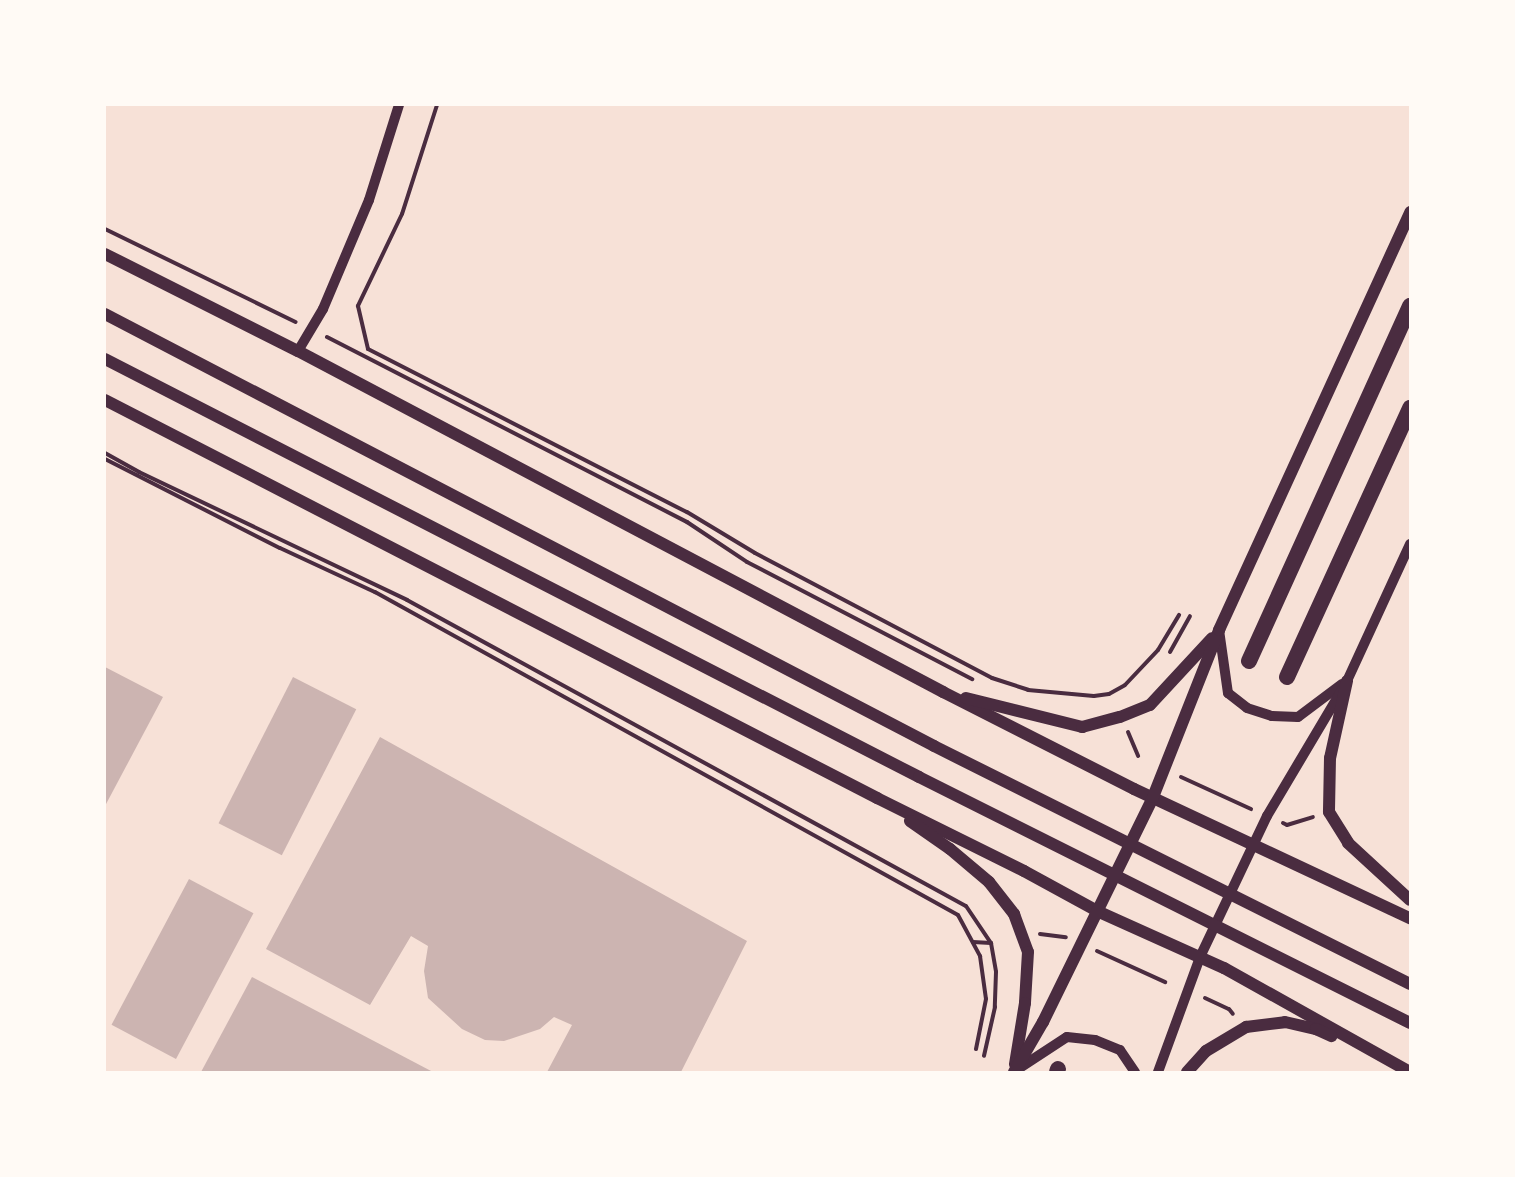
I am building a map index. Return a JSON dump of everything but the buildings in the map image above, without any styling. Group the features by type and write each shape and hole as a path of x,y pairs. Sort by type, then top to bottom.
{"highway":[{"path":"1249,661 1410,306"},
{"path":"1287,677 1410,408"}],"main road":[{"path":"1014,1072 1043,1022 1097,911 1114,882 1153,797 1219,630 1410,212"},
{"path":"105,254 298,351 943,692 1153,797 1410,918"},
{"path":"105,314 934,746 1410,984"},
{"path":"105,359 918,777 1410,1023"},
{"path":"105,400 877,798 1024,871 1097,911 1250,981 1404,1069"},
{"path":"943,692 1082,727 1120,717 1150,705 1187,668 1219,630"},
{"path":"1347,681 1330,758 1329,812 1348,843 1410,900"},
{"path":"877,798 950,849 989,882 1014,914 1028,952 1025,1004 1014,1072"},
{"path":"1187,1072 1206,1050 1246,1027 1285,1022 1316,1029 1404,1069"}],"street":[{"path":"298,351 323,309 369,200 399,105"},
{"path":"1158,1072 1200,957 1267,816 1347,681 1410,544"},
{"path":"1219,630 1228,693 1247,708 1272,716 1298,717 1347,681"},
{"path":"1014,1072 1067,1038 1095,1040 1120,1050 1135,1072"}],"path":[{"path":"437,105 402,214 358,306 368,349 687,512 755,553 1001,681 1028,690 1094,696 1109,694 1125,685 1158,650 1179,615"},
{"path":"105,229 249,299"},
{"path":"365,356 687,522 747,562 977,681"},
{"path":"105,453 139,472 407,600 966,906 991,944 996,972 995,1007 984,1056"},
{"path":"105,459 270,543 375,592 506,663 676,761 958,915 980,956 986,999 976,1049"},
{"path":"1165,658 1190,616"},
{"path":"1126,729 1138,756"},
{"path":"1181,777 1245,807"},
{"path":"1287,825 1313,817"},
{"path":"973,942 991,944"},
{"path":"1088,947 1165,981"},
{"path":"1205,998 1229,1009 1238,1019"}]}
